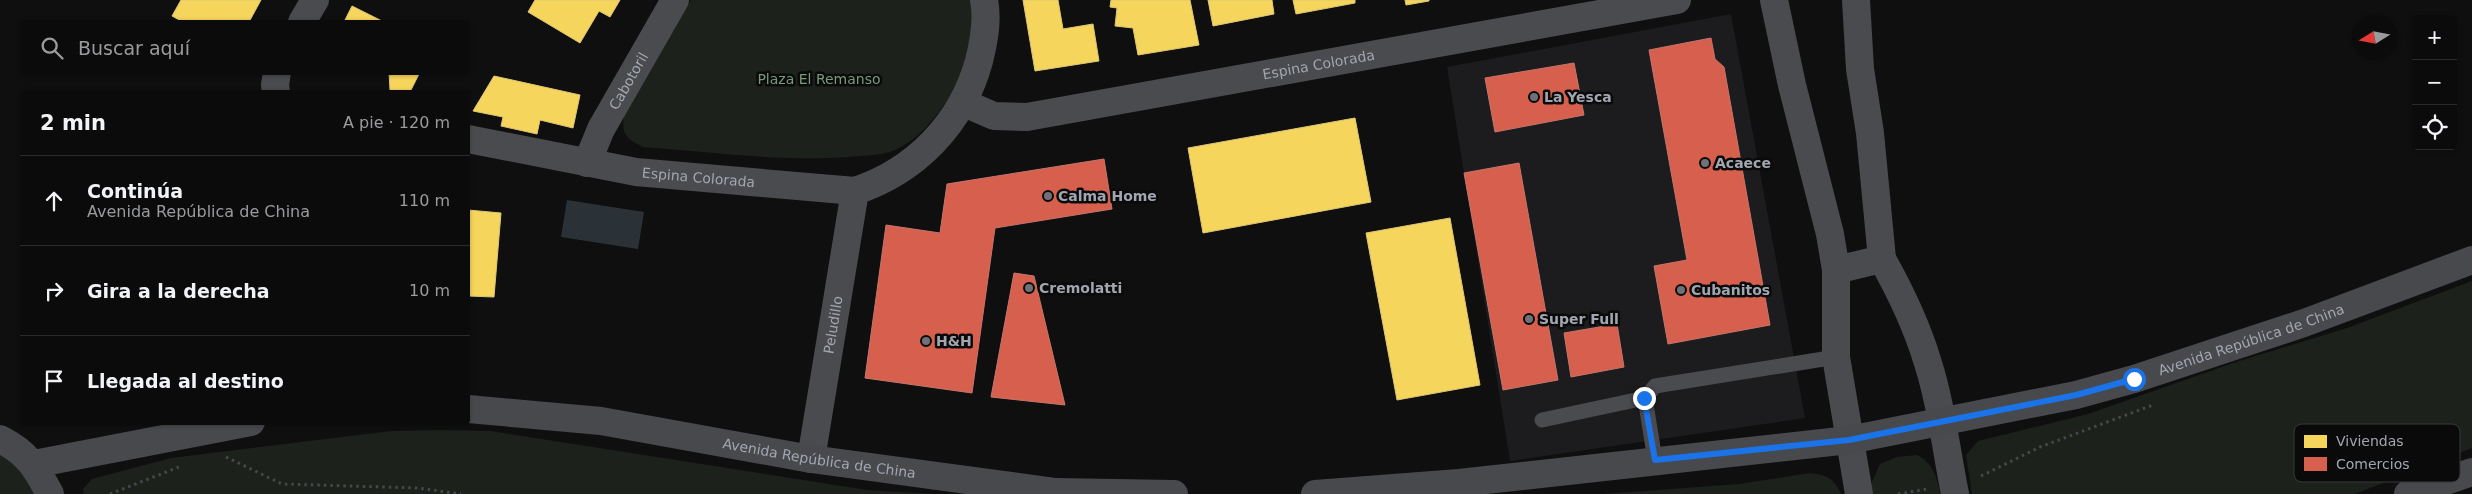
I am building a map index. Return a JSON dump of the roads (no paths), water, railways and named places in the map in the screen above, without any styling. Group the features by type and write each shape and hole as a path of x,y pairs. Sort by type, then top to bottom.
{"main road":[{"name":"Avenida República de China","path":"1314,494 1459,483 1849,440 1941,420 2076,395 2134,379 2304,323 2472,260"},
{"name":"Avenida República de China","path":"470,410 602,421 811,459 1056,492 1174,494"},
{"path":"34,464 236,425"},
{"path":"0,439 15,447 34,464 50,494"},
{"path":"2460,476 2472,472"},
{"path":"2408,494 2443,482"}],"street":[{"path":"303,20 315,0"},
{"name":"Cabotoril","path":"587,163 601,129 675,0"},
{"path":"964,103 976,73 984,42 984,0"},
{"name":"Espina Colorada","path":"470,139 636,172 855,191 876,184 920,154 952,122 964,103 994,116 1027,117 1677,0"},
{"path":"1774,0 1792,85 1830,234 1836,270 1836,358 1859,494"},
{"path":"1856,0 1860,69 1870,133 1882,259 1899,289 1927,361 1941,420 1954,494"},
{"path":"276,90 277,75"},
{"name":"Peludillo","path":"811,459 855,191"},
{"path":"1836,270 1882,259"}],"lane":[{"path":"1542,420 1644,398 1655,386 1836,358"},
{"path":"1644,398 1655,460"}],"place":[{"name":"La Yesca","path":"1534,97"},
{"name":"Acaece","path":"1705,163"},
{"name":"Calma Home","path":"1048,196"},
{"name":"Cremolatti","path":"1029,288"},
{"name":"Cubanitos","path":"1681,290"},
{"name":"Super Full","path":"1529,319"},
{"name":"H&H","path":"926,341"}],"park label":[{"name":"Plaza El Remanso","path":"819,79"}]}
